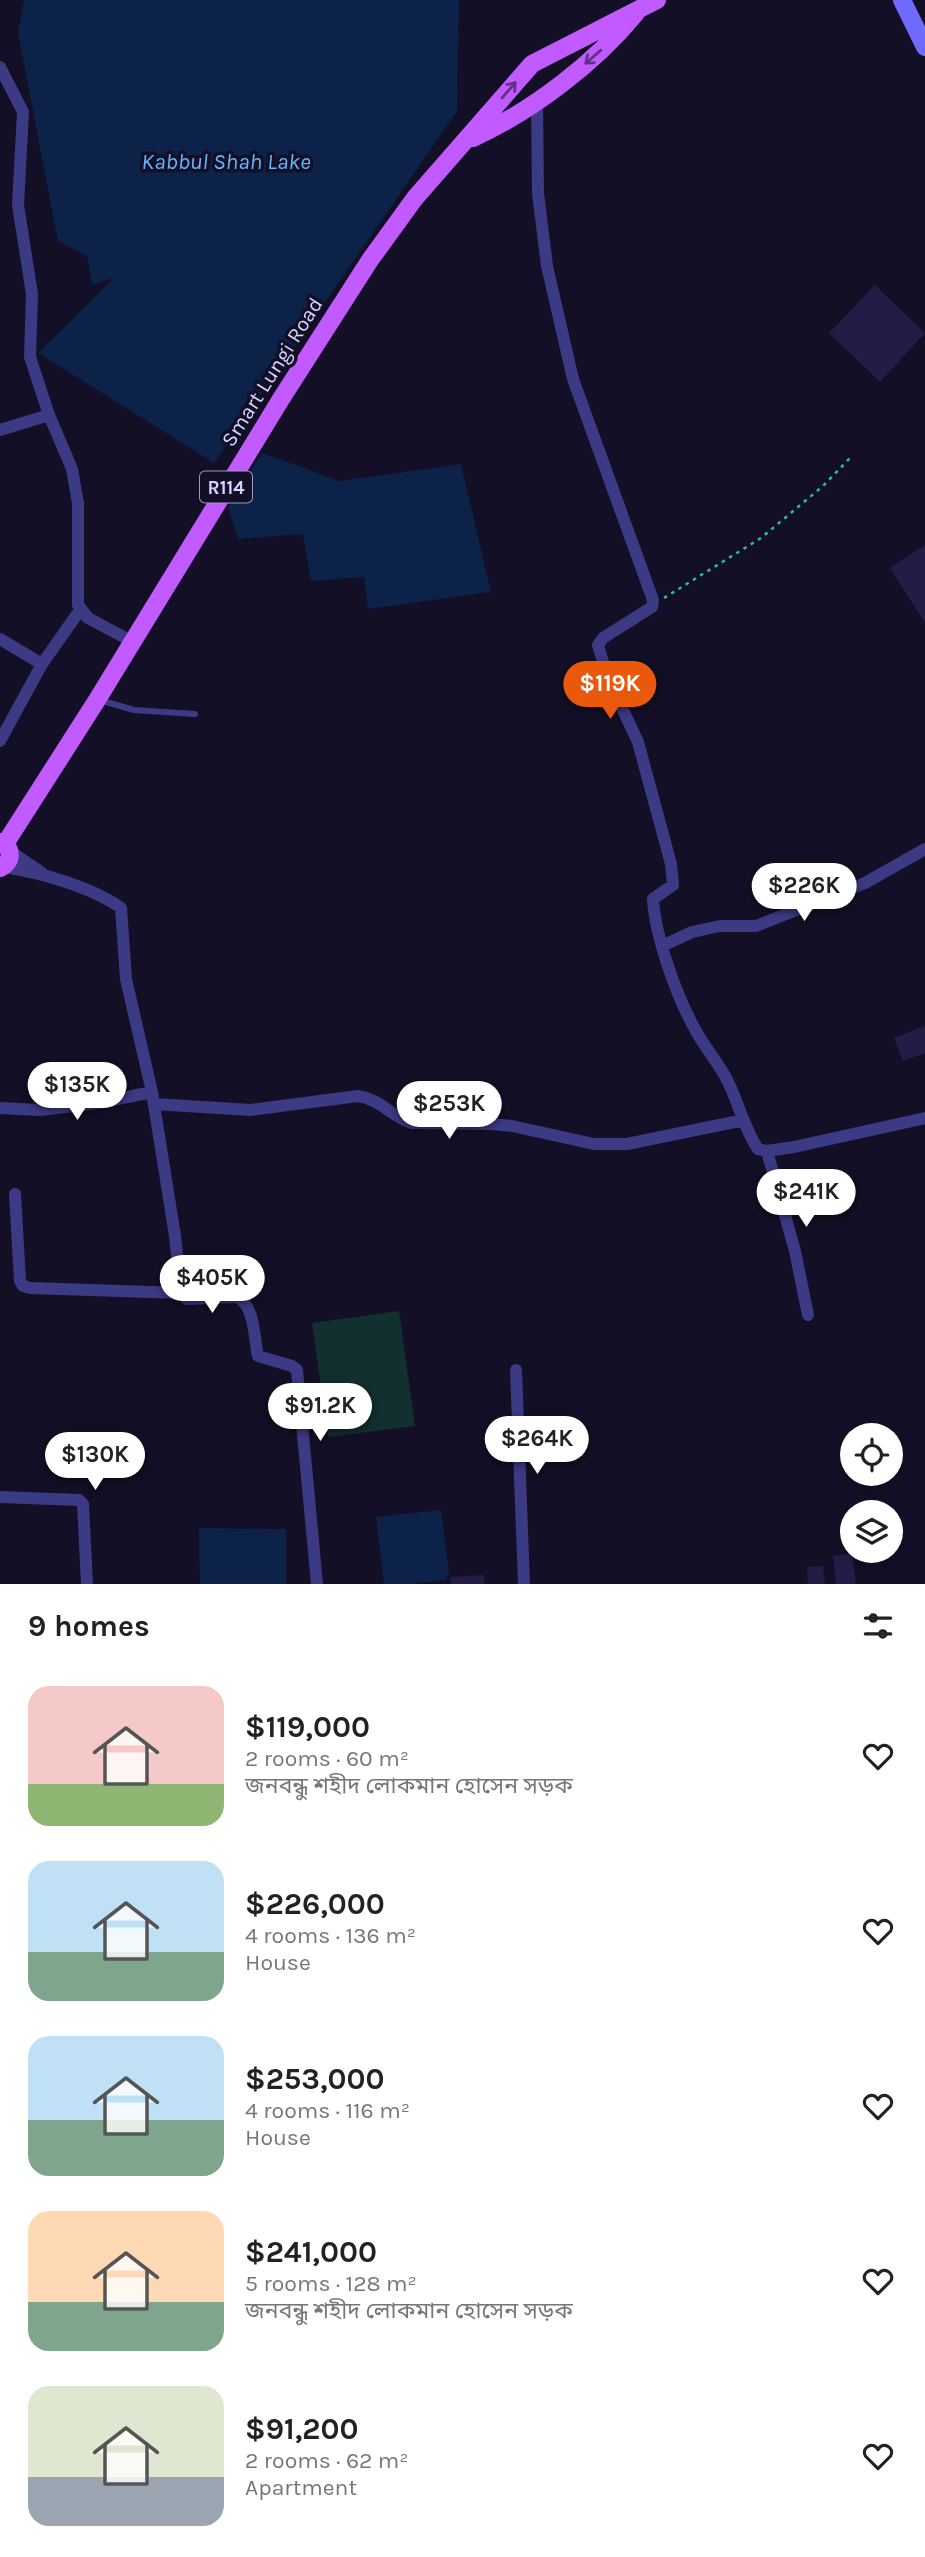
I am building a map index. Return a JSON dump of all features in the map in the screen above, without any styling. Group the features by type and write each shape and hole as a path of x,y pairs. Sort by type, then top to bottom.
{"main road":[{"name":"Smart Lungi Road","path":"3,854 281,398 370,260 415,198 532,64 657,0"},
{"name":"R114","path":"465,142 537,102 607,44 640,8"}],"street":[{"path":"902,0 925,47"},
{"path":"0,66 23,113 18,205 32,294 30,357 48,415 72,469 78,503 77,599 80,610 97,624 131,641"},
{"path":"537,102 538,193 547,266 573,379 653,604 601,639 598,645 607,676 638,743 674,876 673,885 653,899 662,946 695,1030 725,1075 758,1149 767,1151 925,1118"},
{"path":"0,430 48,415"},
{"path":"0,741 43,664 80,610"},
{"path":"0,639 43,664"},
{"path":"662,946 692,932 720,926 756,926 866,883 925,849"},
{"path":"3,854 48,878 98,895 121,908 126,979 153,1098 175,1236 181,1293 187,1299 237,1297 244,1300 249,1308 258,1356 297,1370 317,1584"},
{"path":"0,1108 40,1110 153,1098 250,1110 358,1096 373,1100 400,1119 412,1123 512,1126 594,1144 627,1144 744,1120"},
{"path":"767,1151 795,1251 808,1315"},
{"path":"15,1194 20,1281 23,1286 181,1293"},
{"path":"516,1370 524,1584"},
{"path":"0,1497 79,1500 83,1504 87,1584"}],"lane":[{"path":"97,700 134,709 195,714"}],"path":[{"path":"653,604 761,538 823,486 851,457"}],"green space":[{"path":"399,1311 415,1426 328,1437 312,1323"}],"water":[{"name":"Kabbul Shah Lake","path":"24,0 459,0 457,111 214,463 38,353 114,278 92,285 87,256 58,241 18,33"},
{"path":"262,453 340,481 461,464 491,592 368,609 364,577 311,581 303,534 238,539 228,507"},
{"path":"441,1510 449,1571 446,1580 384,1584 376,1517"},
{"path":"199,1528 286,1529 286,1584 200,1584"}],"building":[{"path":"875,285 925,333 880,382 829,333"},
{"path":"925,545 925,623 890,568"},
{"path":"925,1026 925,1053 903,1061 894,1038"},
{"path":"840,1555 840,1563 853,1563 856,1584 836,1584 833,1556"},
{"path":"823,1566 825,1584 808,1584 807,1567"},
{"path":"484,1575 484,1584 451,1584 450,1577"}]}
